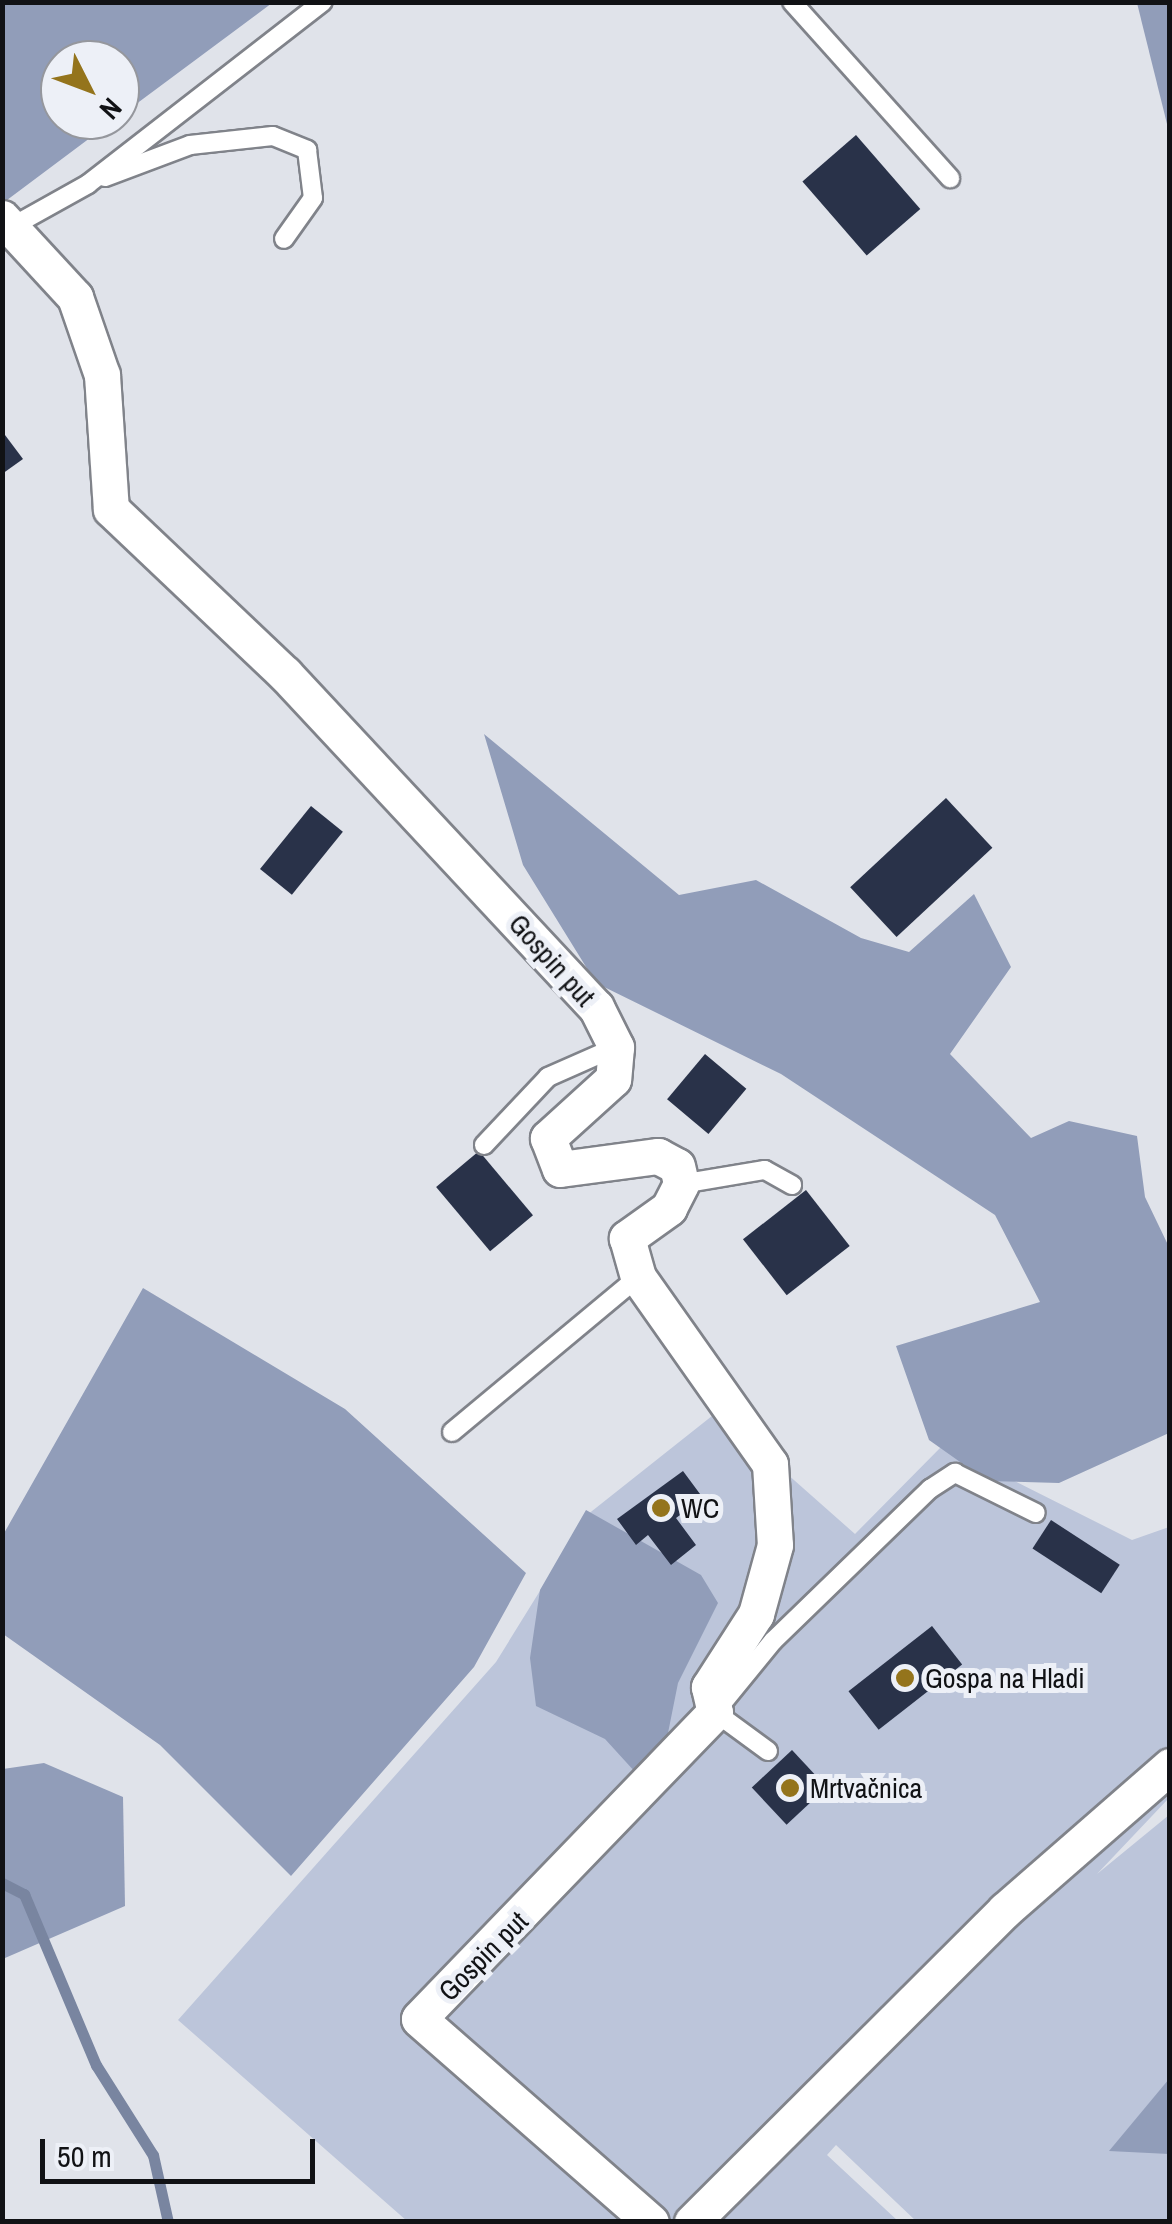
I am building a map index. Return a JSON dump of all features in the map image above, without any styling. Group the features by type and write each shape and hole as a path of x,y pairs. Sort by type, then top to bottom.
{"street":[{"name":"Gospin put","path":"8,222 75,297 102,375 110,509 398,794 596,1006 616,1048"},
{"path":"616,1048 613,1079 548,1138 551,1155 560,1168 658,1156 677,1166 681,1184 668,1208 627,1238 638,1277 770,1464 775,1545 756,1614 710,1687 715,1712"},
{"name":"Gospin put","path":"651,2222 420,2019 715,1712"},
{"path":"692,2222 1005,1910 1170,1766"}],"lane":[{"path":"88,184 322,2"},
{"path":"792,2 950,178"},
{"path":"8,222 88,184 190,145 273,136 306,150 314,198 284,239"},
{"path":"484,1145 548,1077 616,1048"},
{"path":"681,1184 765,1170 792,1185"},
{"path":"452,1432 638,1277"},
{"name":"Gospin put","path":"715,1712 773,1641 955,1473 1036,1513"},
{"path":"715,1712 768,1752"}],"shaded area":[{"path":"3,3 272,3 140,101 140,40 40,40 40,140 87,140 3,203"},
{"path":"1137,3 1169,3 1169,132"},
{"path":"484,734 679,895 756,880 861,938 909,952 974,894 1011,967 950,1054 1031,1138 1069,1121 1137,1136 1145,1197 1169,1247 1169,1433 1059,1483 987,1481 929,1440 896,1346 1040,1302 995,1215 781,1074 596,983 523,865"},
{"path":"143,1288 345,1409 526,1573 474,1667 291,1876 160,1745 3,1634 3,1535"},
{"path":"717,1412 855,1534 943,1445 1132,1540 1169,1527 1169,1798 1097,1874 1169,1815 1169,2221 916,2221 836,2145 827,2155 898,2221 407,2221 178,2020 496,1662 587,1515"},
{"path":"586,1510 701,1575 718,1603 678,1683 665,1748 636,1773 605,1739 536,1706 530,1658 540,1590"},
{"path":"44,1763 123,1797 125,1906 5,1958 3,1769"},
{"path":"1169,2079 1169,2154 1109,2151"}],"building":[{"path":"856,135 920,209 867,256 802,182"},
{"path":"2,431 23,459 2,474"},
{"path":"946,798 992,848 897,937 850,887"},
{"path":"311,806 343,832 292,895 260,869"},
{"path":"705,1054 746,1089 708,1134 667,1099"},
{"path":"479,1151 533,1215 490,1251 436,1187"},
{"path":"806,1190 850,1246 787,1295 743,1239"},
{"name":"WC","path":"683,1471 703,1498 676,1518 696,1545 671,1565 648,1535 636,1545 617,1519"},
{"path":"1051,1520 1120,1565 1101,1593 1032,1549"},
{"name":"Gospa na Hladi","path":"932,1626 962,1665 879,1730 848,1691"},
{"name":"Mrtvačnica","path":"792,1750 827,1787 787,1825 752,1788"}],"waterway":[{"path":"2,1883 24,1894 96,2065 153,2155 168,2222"}],"place":[{"name":"WC","path":"661,1508"},
{"name":"Gospa na Hladi","path":"905,1678"},
{"name":"Mrtvačnica","path":"790,1788"}]}
